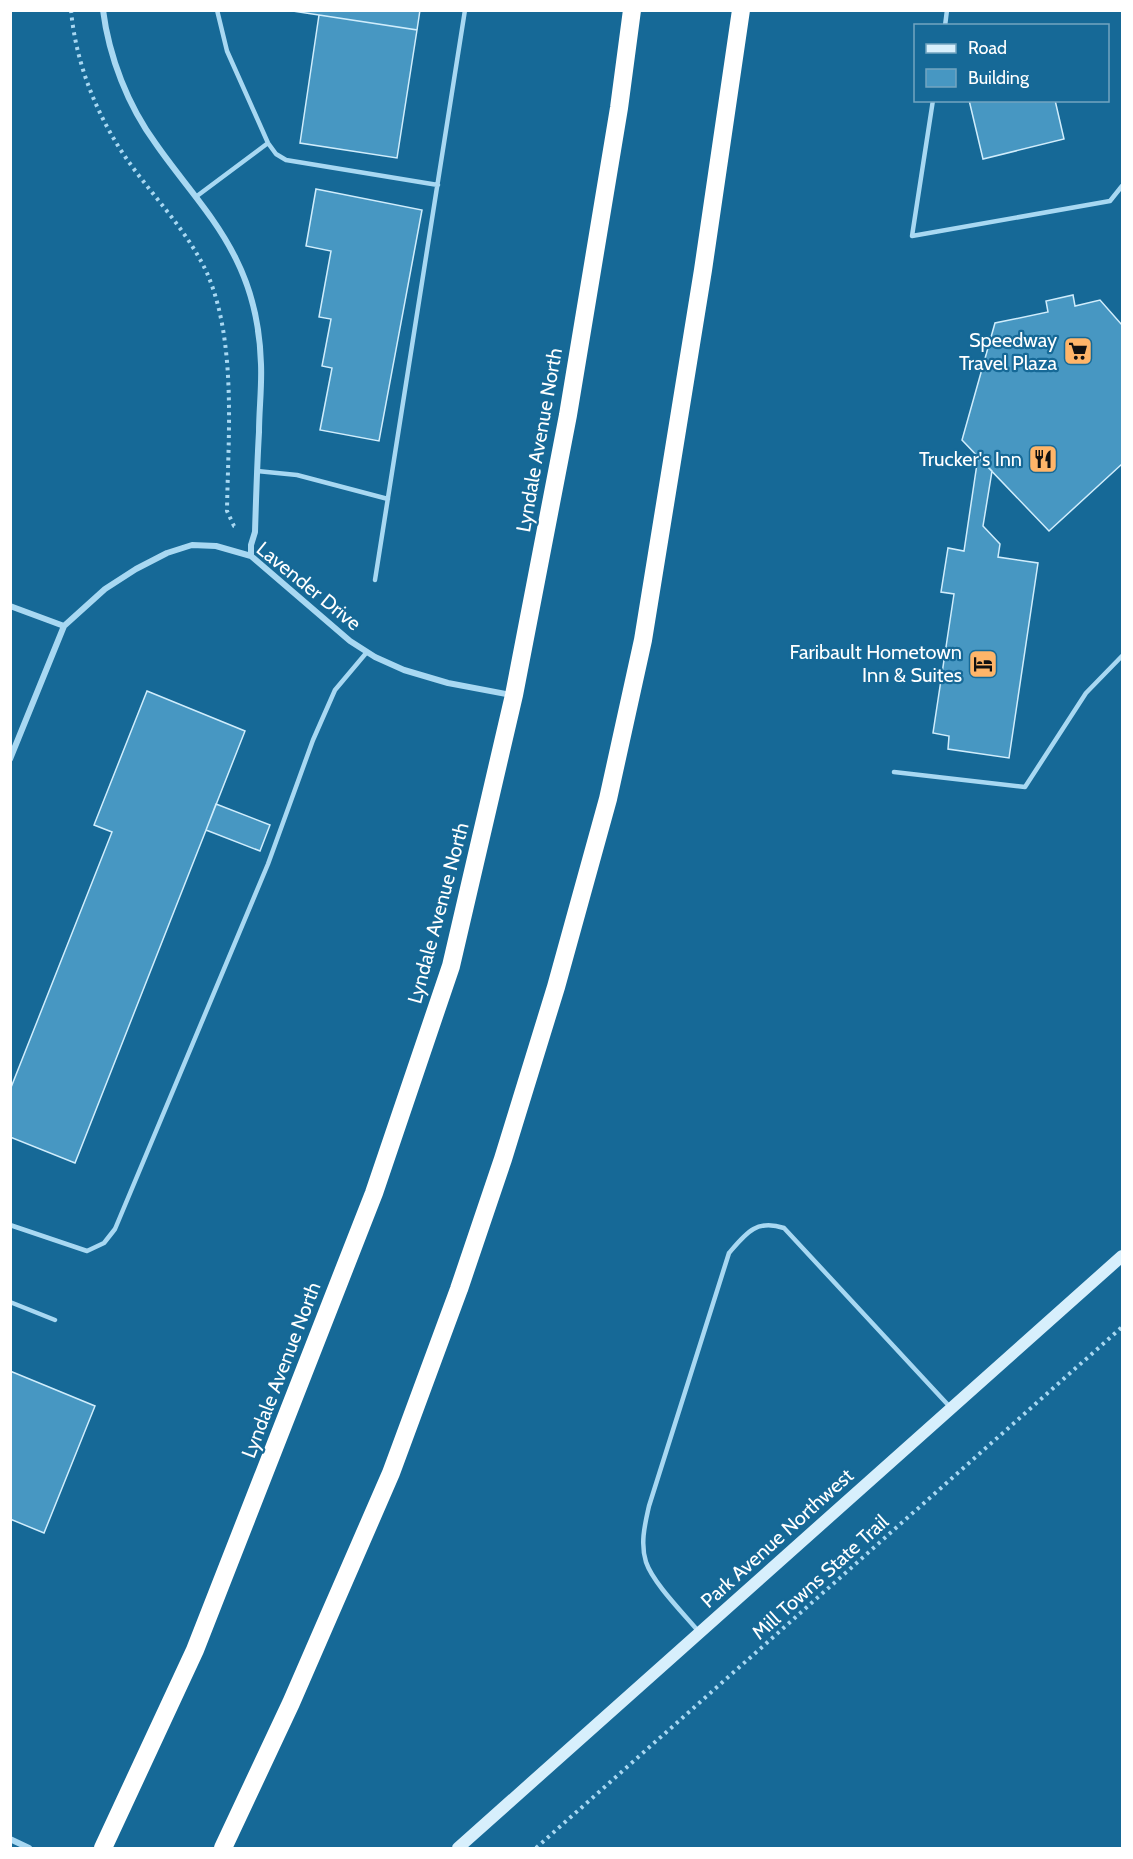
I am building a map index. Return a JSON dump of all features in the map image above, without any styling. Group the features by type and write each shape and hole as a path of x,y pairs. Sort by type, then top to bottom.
{"highway":[{"name":"Lyndale Avenue North","path":"103,1848 195,1650 374,1193 451,966 514,695 568,415 632,10"},
{"path":"223,1848 291,1703 391,1473 459,1289 556,987 608,799 643,640 701,282 741,10"}],"street":[{"path":"103,10 114,61 128,97 154,143 197,196 223,234 237,261 251,299 261,364 255,532 251,545 251,556"},
{"name":"Lavender Drive","path":"64,626 105,589 166,553 192,545 216,546 251,556 350,641 367,652 404,670 448,683 514,695"},
{"path":"10,606 64,626 10,759"},
{"name":"Park Avenue Northwest","path":"458,1848 1122,1256"},
{"path":"10,1839 28,1848"}],"lane":[{"path":"217,10 227,51 268,143 276,154 286,160 438,185"},
{"path":"375,580 465,10"},
{"path":"933,102 912,236 1110,201 1122,186"},
{"path":"197,196 268,143"},
{"path":"257,471 297,475 387,499"},
{"path":"10,1225 87,1251 104,1243 115,1229 268,864 313,740 335,690 367,652"},
{"path":"894,772 1025,787 1086,693 1122,656"},
{"path":"700,1633 661,1587 646,1562 643,1532 649,1506 729,1253 748,1231 771,1224 784,1228 951,1409"},
{"path":"10,1302 55,1320"}],"path":[{"path":"71,10 82,67 95,102 131,165 190,242 207,273 215,295 224,342 228,390 227,511 234,526 255,532"},
{"name":"Mill Towns State Trail","path":"536,1848 1122,1327"}],"building":[{"path":"286,10 420,10 417,30"},
{"path":"319,15 417,30 397,158 300,143"},
{"path":"969,102 1055,102 1064,139 983,159"},
{"path":"316,189 422,210 379,441 320,430 332,368 322,366 331,319 319,317 331,251 306,246"},
{"path":"1073,295 1075,306 1100,300 1122,325 1122,464 1049,531 962,440 995,323 1048,312 1046,301"},
{"name":"Faribault Hometown Inn & Suites","path":"978,457 992,471 983,526 1000,544 998,557 1038,563 1009,758 948,749 949,736 933,733 954,594 941,592 948,548 964,551"},
{"path":"147,691 245,731 75,1163 10,1137 10,1090 112,832 94,825"},
{"path":"216,804 270,825 260,851 206,830"},
{"path":"10,1371 95,1406 44,1533 10,1519"}],"place":[{"name":"Speedway Travel Plaza","path":"1078,351"},
{"name":"Trucker's Inn","path":"1043,459"},
{"name":"Faribault Hometown Inn & Suites","path":"983,664"}]}
